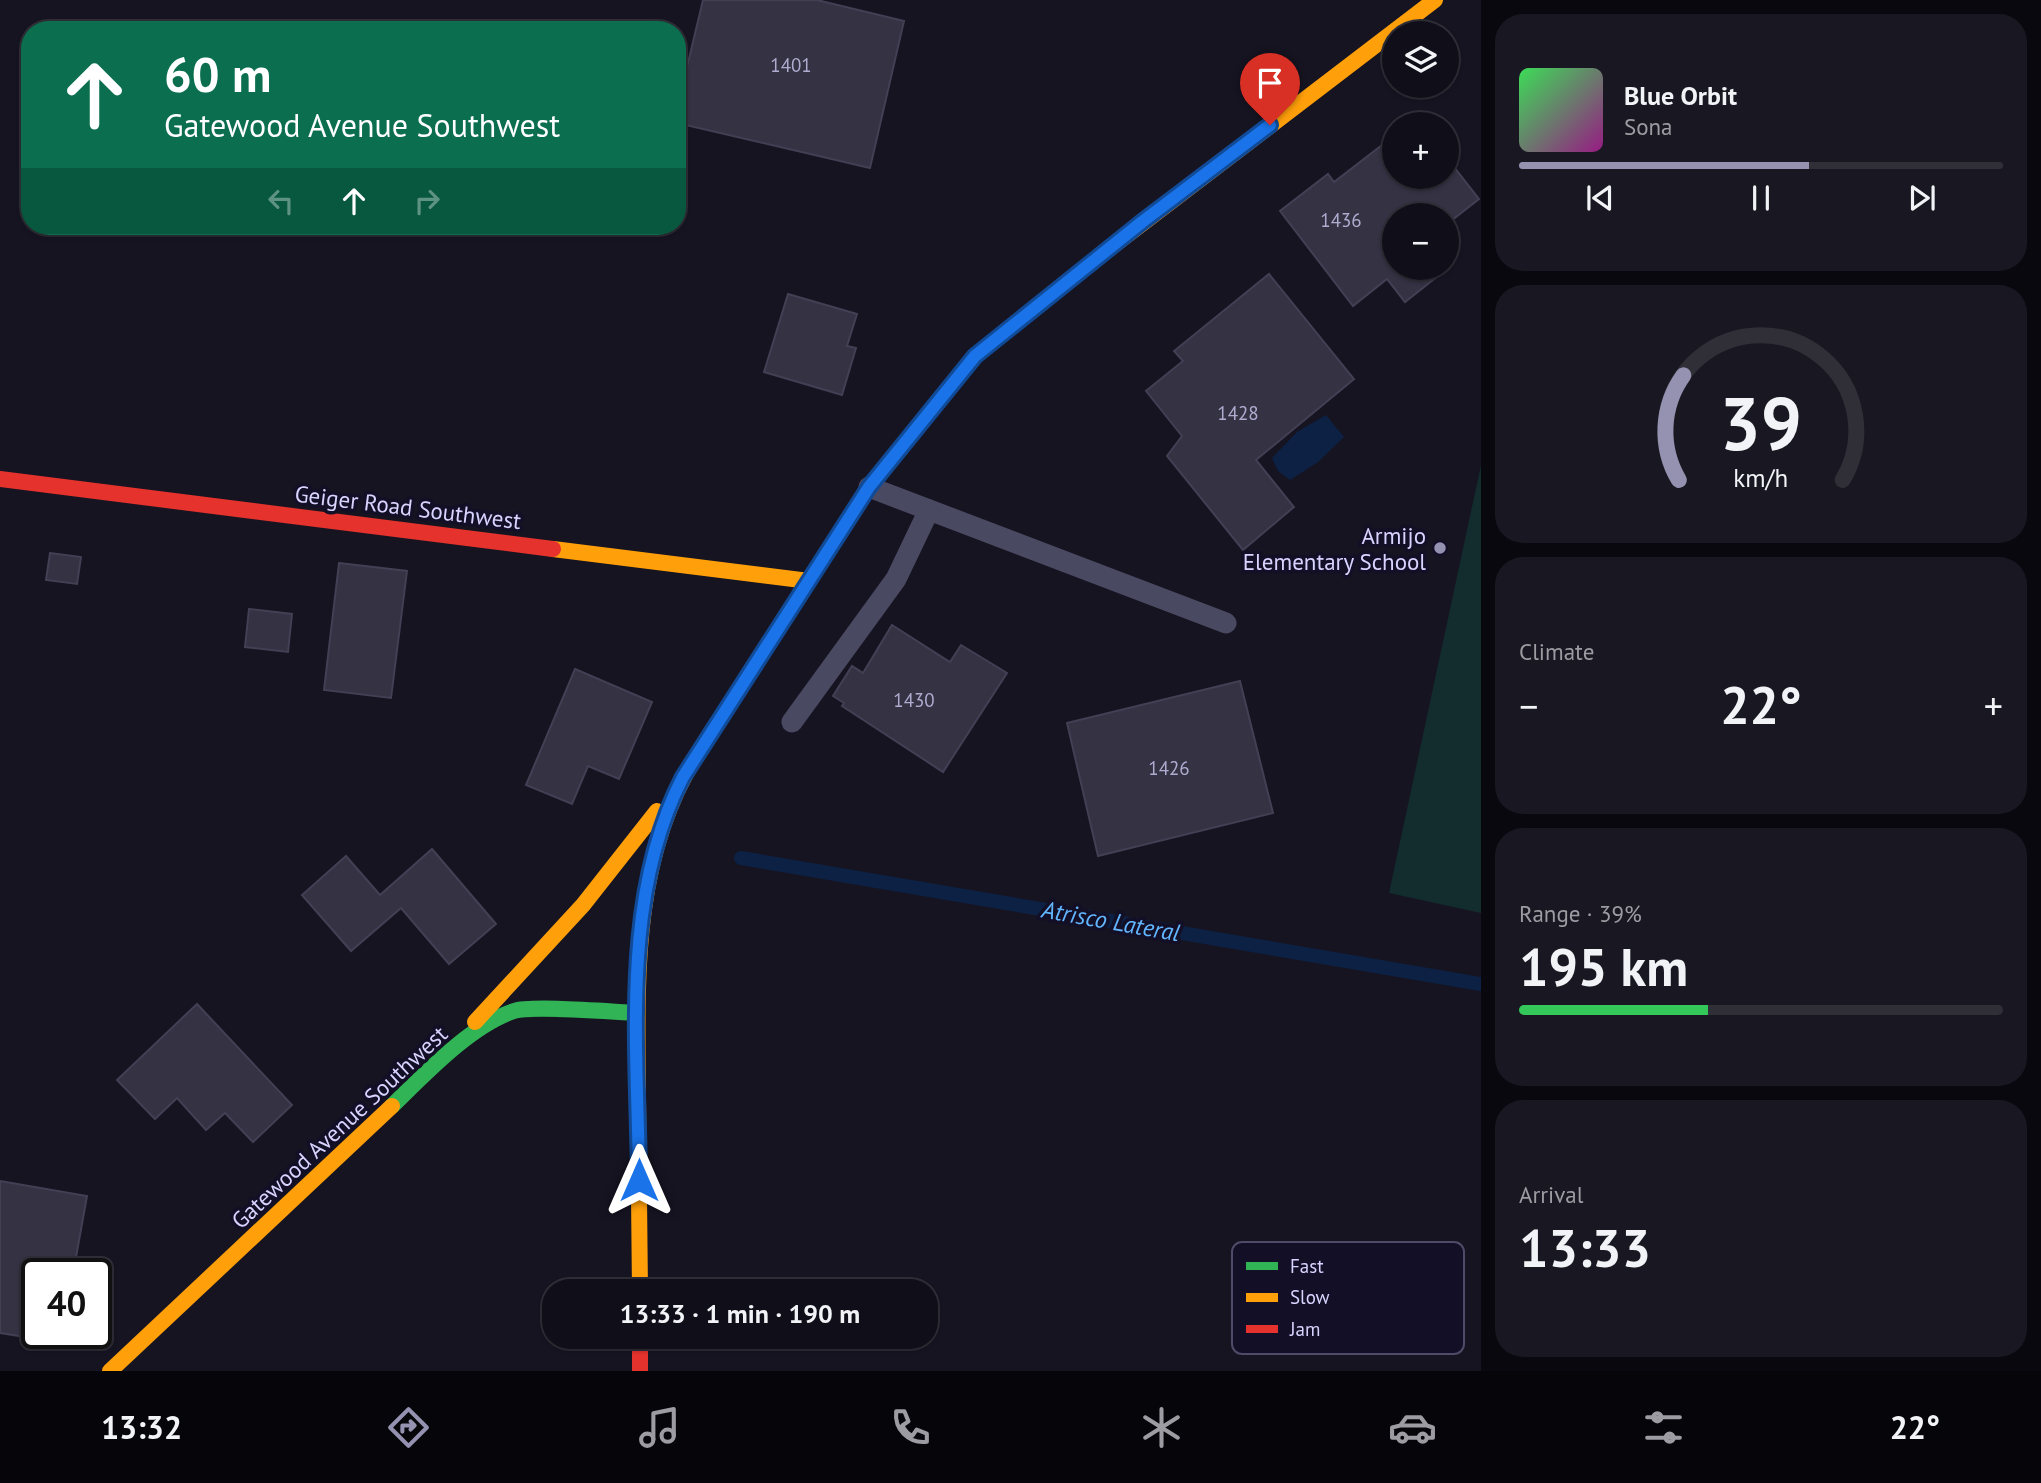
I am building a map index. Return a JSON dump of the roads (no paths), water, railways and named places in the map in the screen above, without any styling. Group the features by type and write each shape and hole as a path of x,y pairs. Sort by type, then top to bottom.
{"street":[{"path":"433,1067 583,905 683,777 869,487 975,356 1142,222 1435,0"},
{"name":"Geiger Road Southwest","path":"0,479 809,581"},
{"path":"640,1279 637,1013 642,924 655,842 667,808 683,777"},
{"name":"Gatewood Avenue Southwest","path":"110,1371 433,1067 486,1025 516,1010 637,1013"},
{"path":"640,1349 640,1371"}],"lane":[{"path":"869,487 1226,623"},
{"path":"792,722 895,579 929,510"}],"water":[{"path":"1326,415 1344,437 1318,462 1290,480 1278,471 1272,458 1297,432"}],"waterway":[{"name":"Atrisco Lateral","path":"741,858 1481,984"}],"place":[{"name":"Armijo Elementary School","path":"1440,548"}]}
